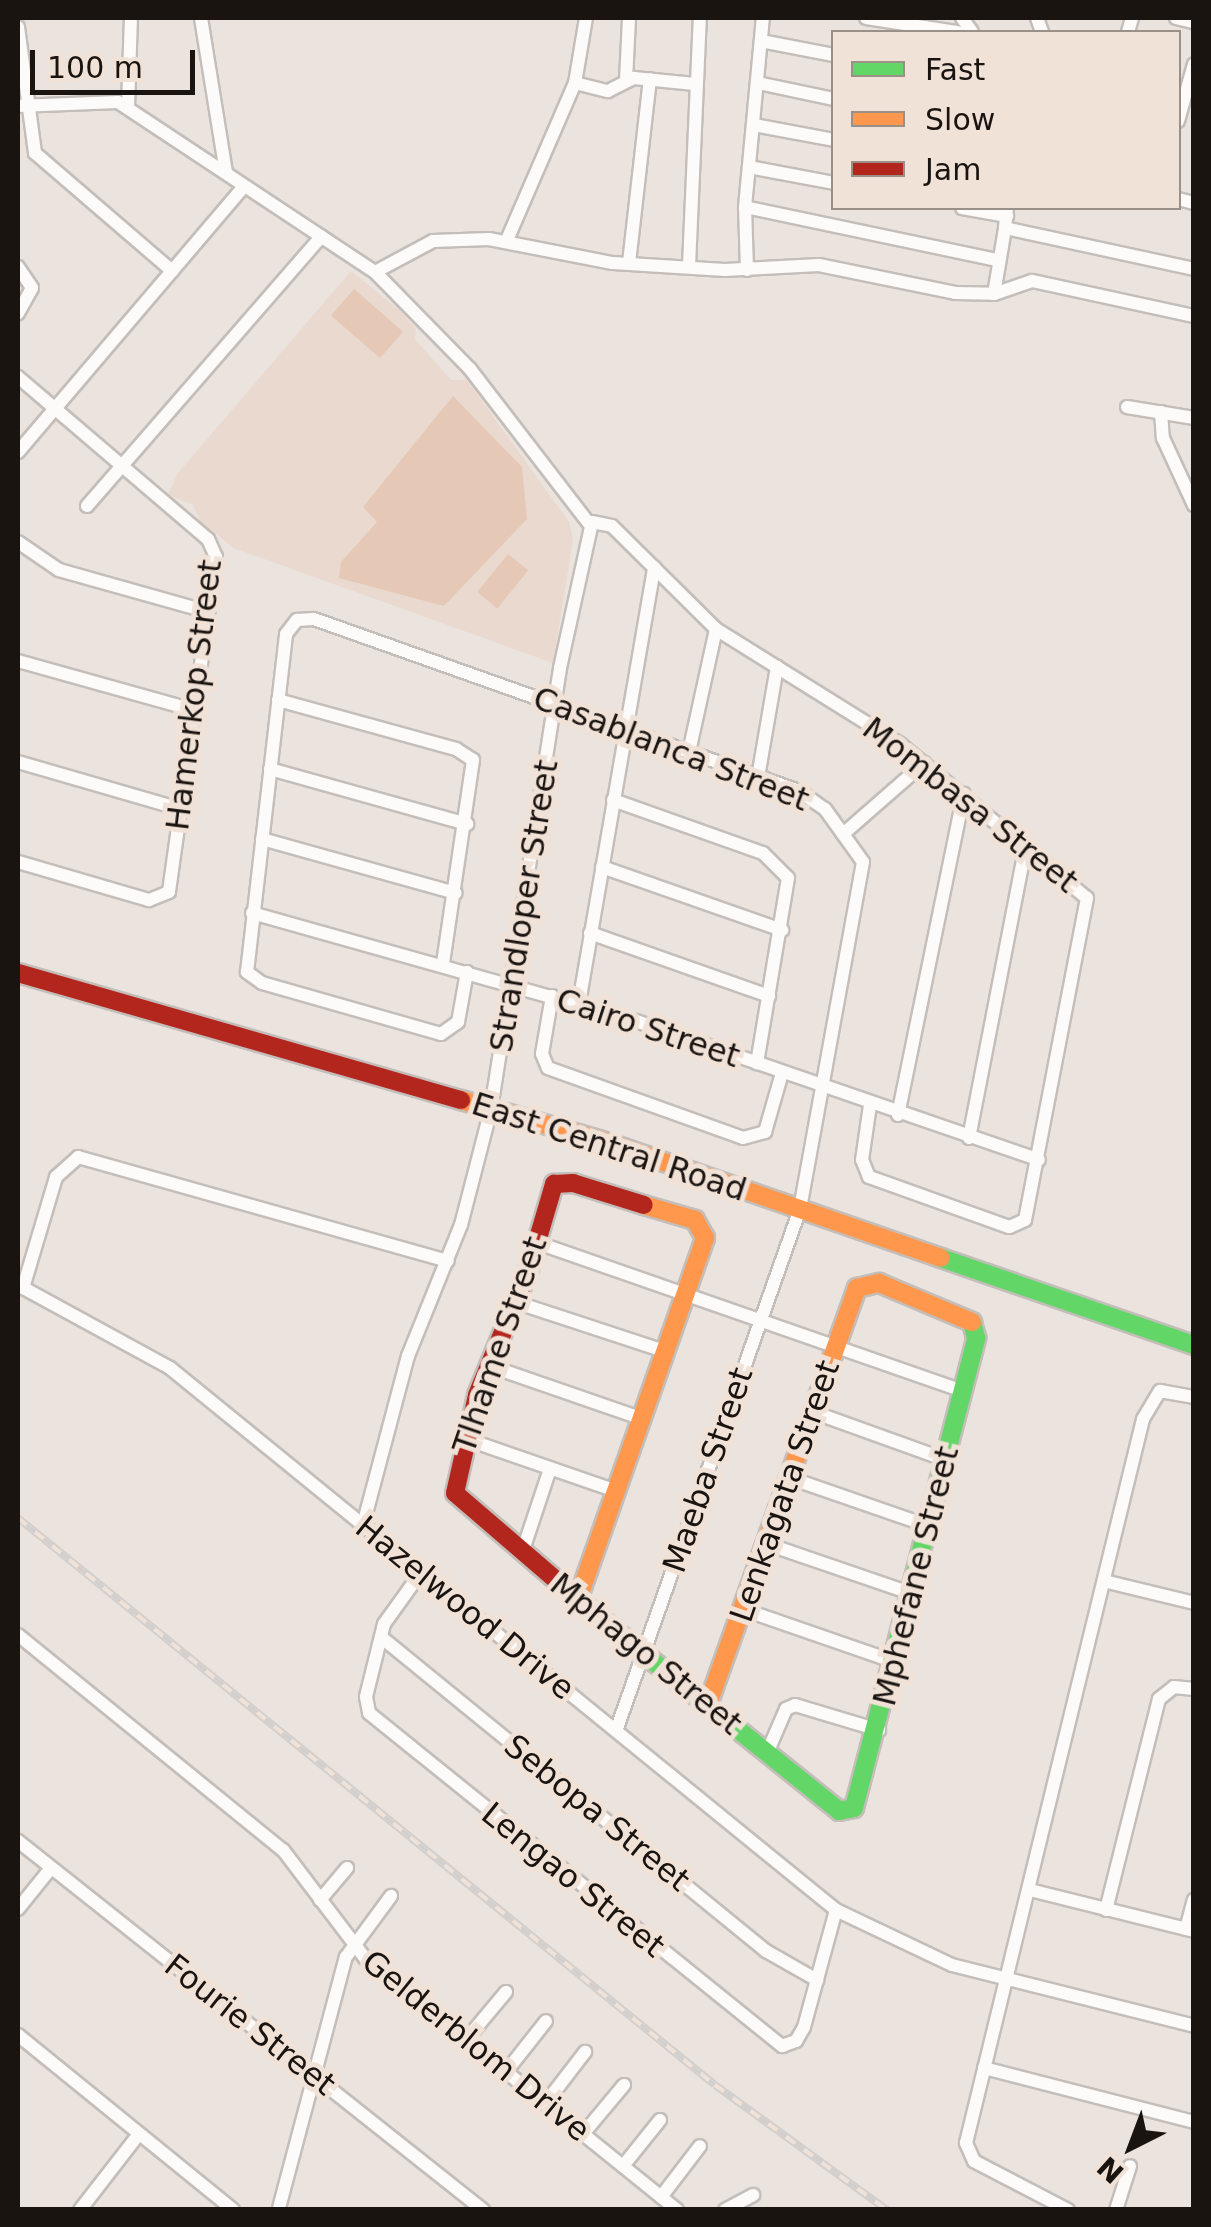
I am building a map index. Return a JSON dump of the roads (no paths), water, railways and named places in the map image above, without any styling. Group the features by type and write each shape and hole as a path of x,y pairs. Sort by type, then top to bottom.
{"street":[{"path":"128,107 130,18"},
{"path":"201,18 226,172"},
{"path":"507,240 574,83 586,18"},
{"path":"626,80 630,18"},
{"path":"689,266 694,84 700,18"},
{"path":"747,270 745,207 763,18"},
{"path":"866,18 945,30"},
{"path":"1176,18 1194,22"},
{"path":"18,26 23,106 39,158 172,271"},
{"path":"761,40 831,54"},
{"path":"1181,110 1194,64"},
{"path":"629,264 650,79"},
{"path":"574,83 608,91 626,80 694,84"},
{"path":"758,83 831,97"},
{"path":"23,106 99,100 128,107 375,272 470,369 589,526"},
{"path":"754,124 831,139"},
{"path":"749,167 831,182"},
{"path":"18,452 244,186"},
{"path":"745,207 997,260"},
{"path":"972,210 1194,269"},
{"path":"994,294 1006,217"},
{"path":"87,506 321,237"},
{"path":"375,272 433,242 507,240 629,264 747,270 819,265 955,293 994,294 1032,282 1194,316"},
{"path":"18,266 32,288 18,313"},
{"name":"Hamerkop Street","path":"18,377 214,548 172,883 160,900 18,862"},
{"path":"1127,407 1194,418"},
{"path":"1160,412 1163,438 1194,505"},
{"name":"Mombasa Street","path":"589,526 608,522 716,628 924,763 1078,886 1089,906 1039,1160 1022,1223 995,1223 869,1178 862,1160 870,1105"},
{"name":"Strandloper Street","path":"363,1526 408,1356 448,1262 491,1109 556,704 589,526"},
{"path":"18,542 59,570 208,612"},
{"path":"579,1003 654,567"},
{"name":"Casablanca Street","path":"278,700 292,624 314,619 810,797 862,857 865,877 800,1209"},
{"path":"689,752 716,628"},
{"path":"18,661 194,710"},
{"path":"758,777 777,667"},
{"path":"443,964 476,776 468,753 278,700 244,966 250,976 441,1034 458,1022 467,972"},
{"path":"18,762 181,809"},
{"path":"844,834 924,763"},
{"path":"270,769 467,824"},
{"path":"898,1115 964,794"},
{"path":"613,800 771,858 790,882 757,1064"},
{"path":"262,839 456,894"},
{"path":"969,1138 1026,845"},
{"path":"602,868 782,930"},
{"name":"Cairo Street","path":"252,913 579,1003 1039,1160"},
{"path":"590,933 769,996"},
{"name":"East Central Road","path":"18,973 491,1109 800,1209 1194,1346"},
{"path":"552,996 542,1054 548,1068 743,1138 766,1132 782,1073"},
{"path":"20,1286 56,1177 65,1163 85,1156 448,1262"},
{"name":"Tlhame Street","path":"462,1503 454,1483 466,1439 487,1365 538,1243 551,1186 574,1182 700,1223 705,1238 687,1292"},
{"name":"Maeba Street","path":"616,1731 800,1209"},
{"path":"538,1243 761,1317 961,1390"},
{"name":"Mphefane Street","path":"831,1805 845,1812 859,1802 976,1338 972,1317 866,1282"},
{"name":"Lenkagata Street","path":"708,1704 745,1610 853,1294 866,1282"},
{"name":"Hazelwood Drive","path":"20,1286 170,1368 836,1910 1002,1979 1194,2026"},
{"path":"578,1599 687,1292"},
{"path":"516,1302 664,1351"},
{"path":"487,1365 640,1418"},
{"path":"1068,2210 969,2156 966,2143 1002,1979 1030,1890 1147,1405 1160,1391 1194,1398"},
{"path":"813,1412 946,1460"},
{"path":"466,1439 616,1491"},
{"path":"522,1553 550,1469"},
{"path":"790,1478 929,1526"},
{"name":"Mphago Street","path":"462,1503 831,1805"},
{"path":"767,1544 913,1594"},
{"name":"Lengao Street","path":"422,1572 388,1614 366,1697 374,1718 778,2044 791,2045 800,2035 836,1910"},
{"path":"1104,1581 1194,1603"},
{"path":"745,1610 894,1662"},
{"name":"Sebopa Street","path":"381,1638 766,1951 817,1980"},
{"name":"Gelderblom Drive","path":"20,1644 273,1841 352,1945 465,2042 677,2210"},
{"path":"1106,1910 1159,1700 1174,1687 1194,1689"},
{"path":"767,1753 782,1716 794,1704 878,1730"},
{"name":"Fourie Street","path":"18,1841 483,2210"},
{"path":"18,1909 51,1868"},
{"path":"320,1900 347,1868"},
{"path":"1030,1890 1190,1930 1194,1900"},
{"path":"278,2209 352,1945 391,1896"},
{"path":"465,2042 506,1992"},
{"path":"505,2072 546,2021"},
{"path":"18,2035 233,2210"},
{"path":"545,2104 585,2052"},
{"path":"984,2068 1194,2122"},
{"path":"583,2134 624,2085"},
{"path":"622,2166 660,2120"},
{"path":"80,2210 140,2134"},
{"path":"661,2197 700,2146"},
{"path":"1116,2210 1130,2166"},
{"path":"725,2210 753,2195"}],"railway":[{"path":"18,1518 715,2085 887,2210"}]}
